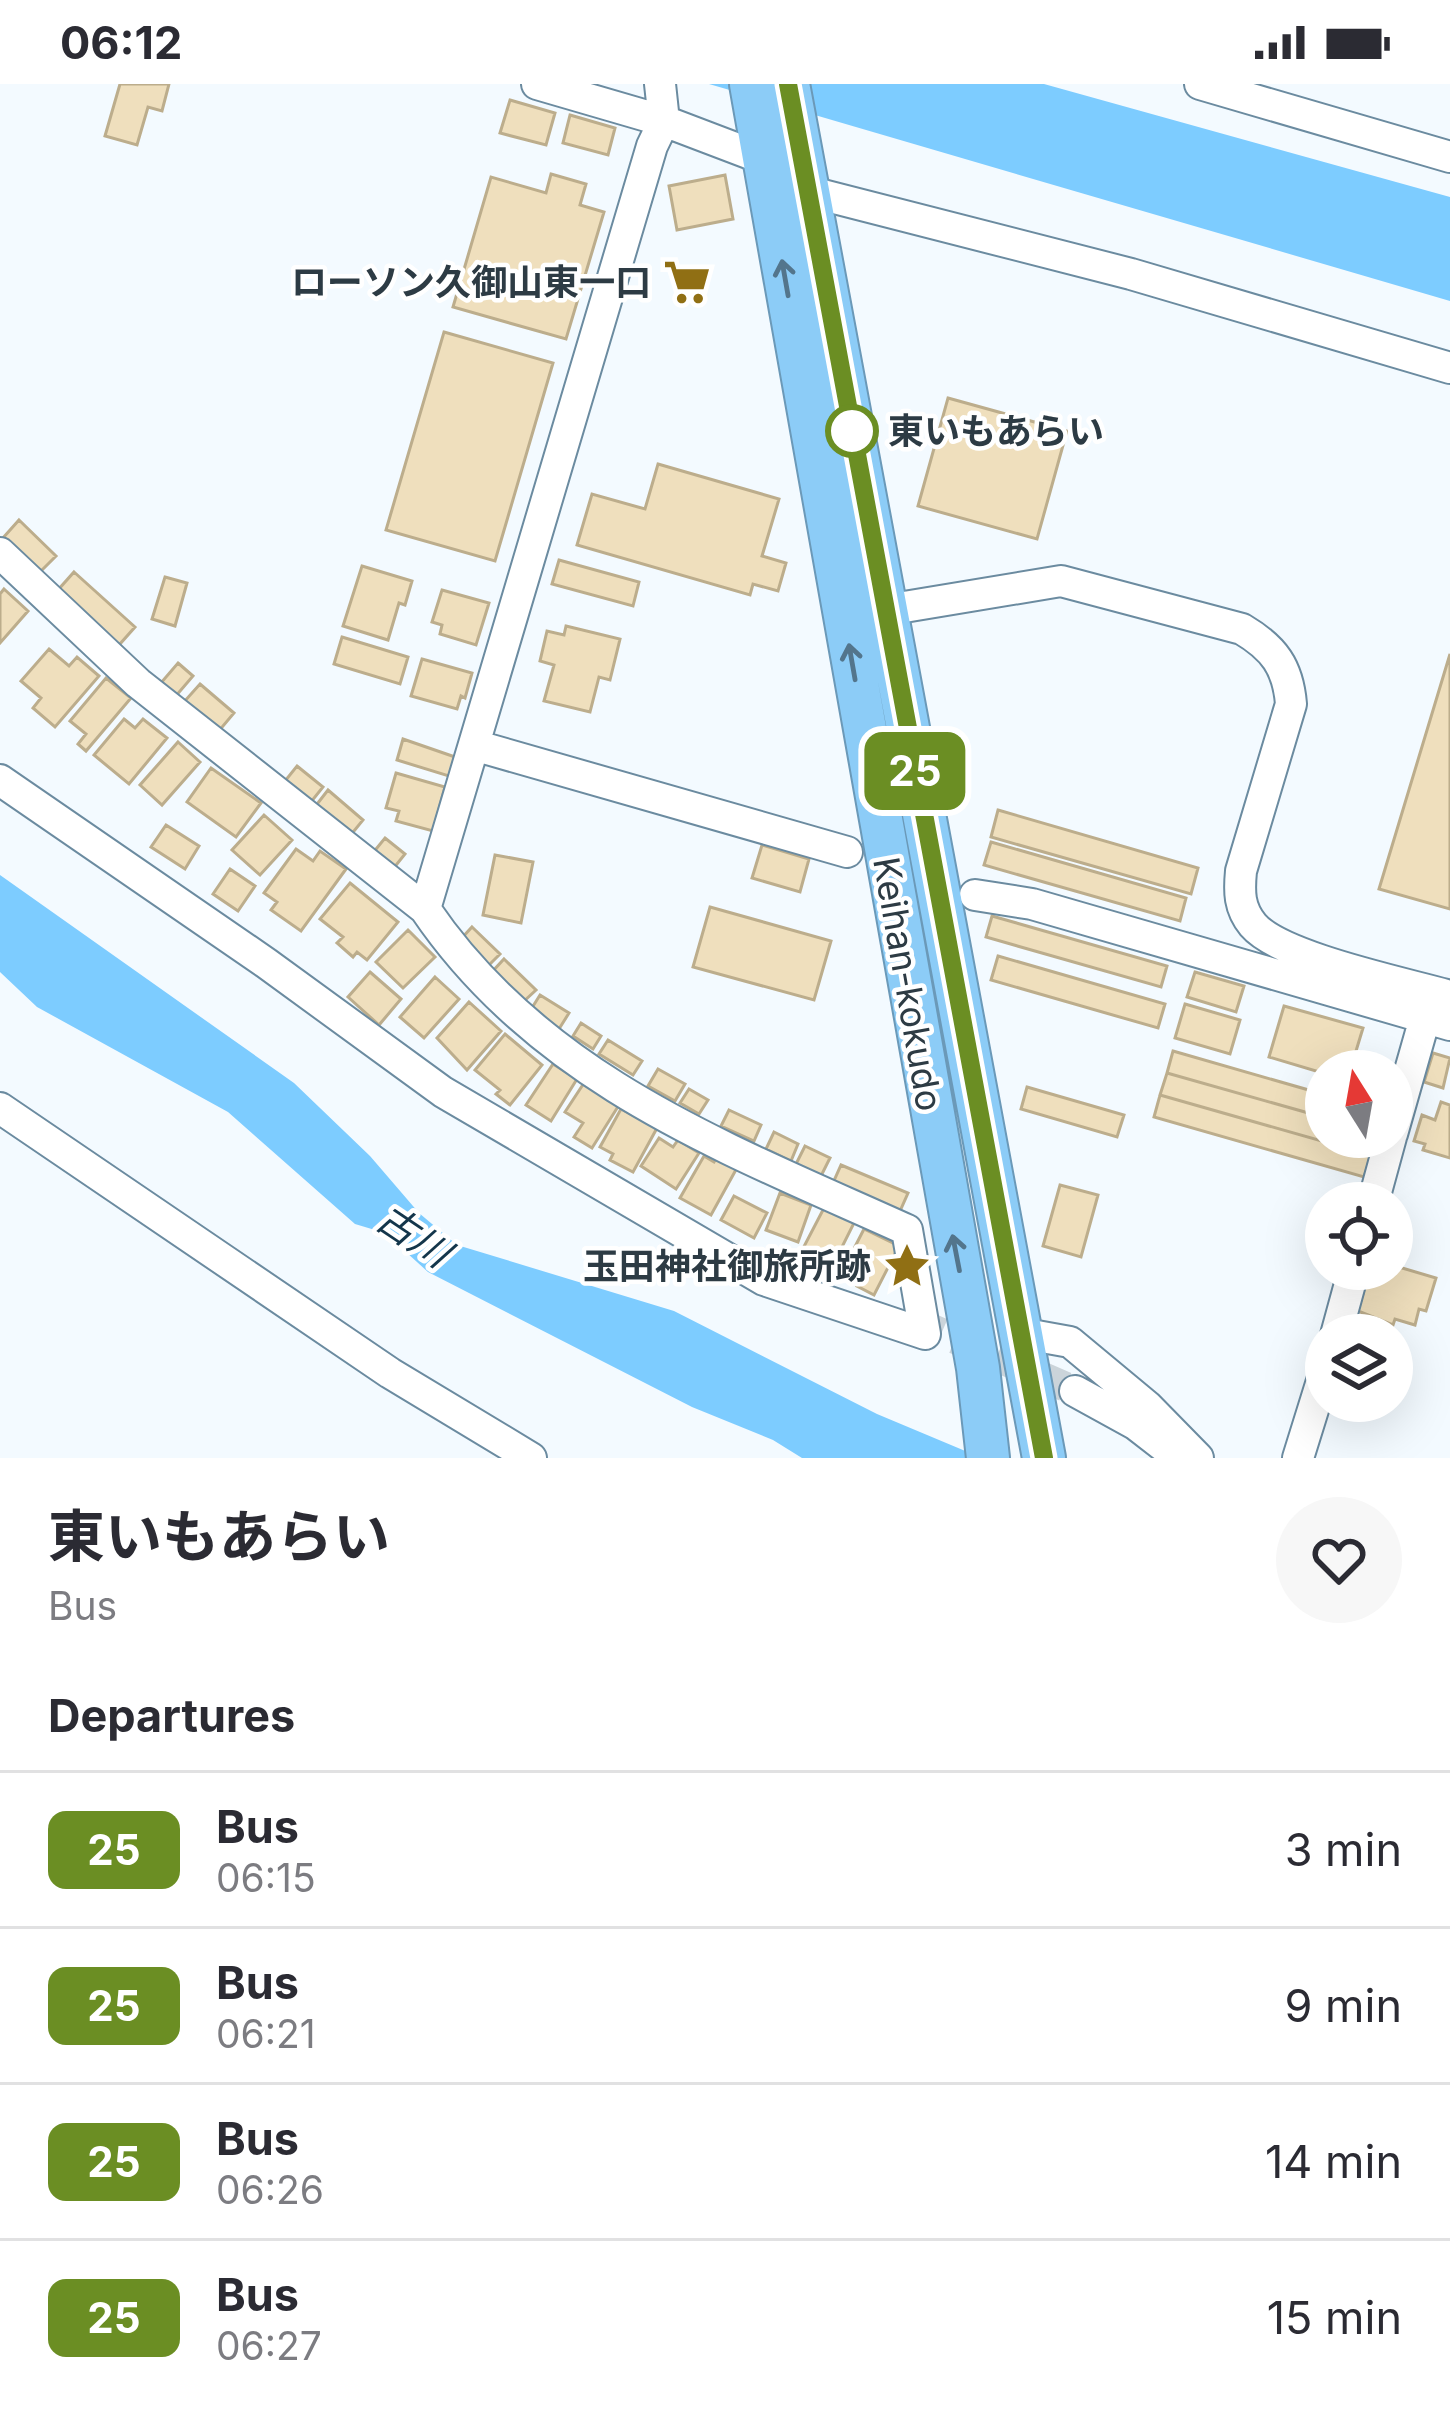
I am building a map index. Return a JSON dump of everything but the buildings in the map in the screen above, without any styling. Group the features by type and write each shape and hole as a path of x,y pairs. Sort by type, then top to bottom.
{"highway":[{"name":"Keihan-kokudo","path":"751,84 774,147 978,1368 988,1458"},
{"name":"Keihan-kokudo","path":"788,84 774,147 806,191 1044,1458"}],"street":[{"path":"536,84 662,104 774,147"},
{"path":"1200,84 1450,158"},
{"path":"425,909 477,746 662,104"},
{"path":"806,191 1131,274 1450,368"},
{"path":"0,554 138,683 425,909 454,952 506,1007 554,1048 624,1095 907,1230"},
{"path":"886,610 1061,581 1242,628 1265,642 1280,659 1291,704 1241,872 1238,898 1251,923 1269,939 1304,952 1450,995"},
{"path":"477,746 847,852"},
{"path":"0,780 443,1092 764,1280 925,1334 907,1230 944,1186"},
{"path":"975,895 1032,904 1437,1022 1413,1083"},
{"path":"0,1108 390,1373 531,1458"},
{"path":"747,1267 771,1261 886,1314 914,1321"},
{"path":"1020,1333 1070,1342 1147,1406 1198,1458"},
{"path":"1075,1391 1135,1424 1177,1458"},
{"path":"1298,1458 1309,1422"}],"water":[{"path":"709,84 1044,84 1450,197 1450,301"},
{"name":"古川","path":"0,875 294,1083 370,1156 419,1213 457,1245 674,1311 877,1414 982,1458 802,1458 428,1272 385,1233 355,1224 228,1112 37,1007 0,972"}],"tunnel":[{"path":"914,1321 1075,1391"}],"bus line":[{"name":"25","path":"788,84 1044,1458"}],"place":[{"name":"ローソン久御山東一口","path":"687,282"},
{"name":"東いもあらい","path":"852,431"},
{"name":"玉田神社御旅所跡","path":"907,1266"}]}
